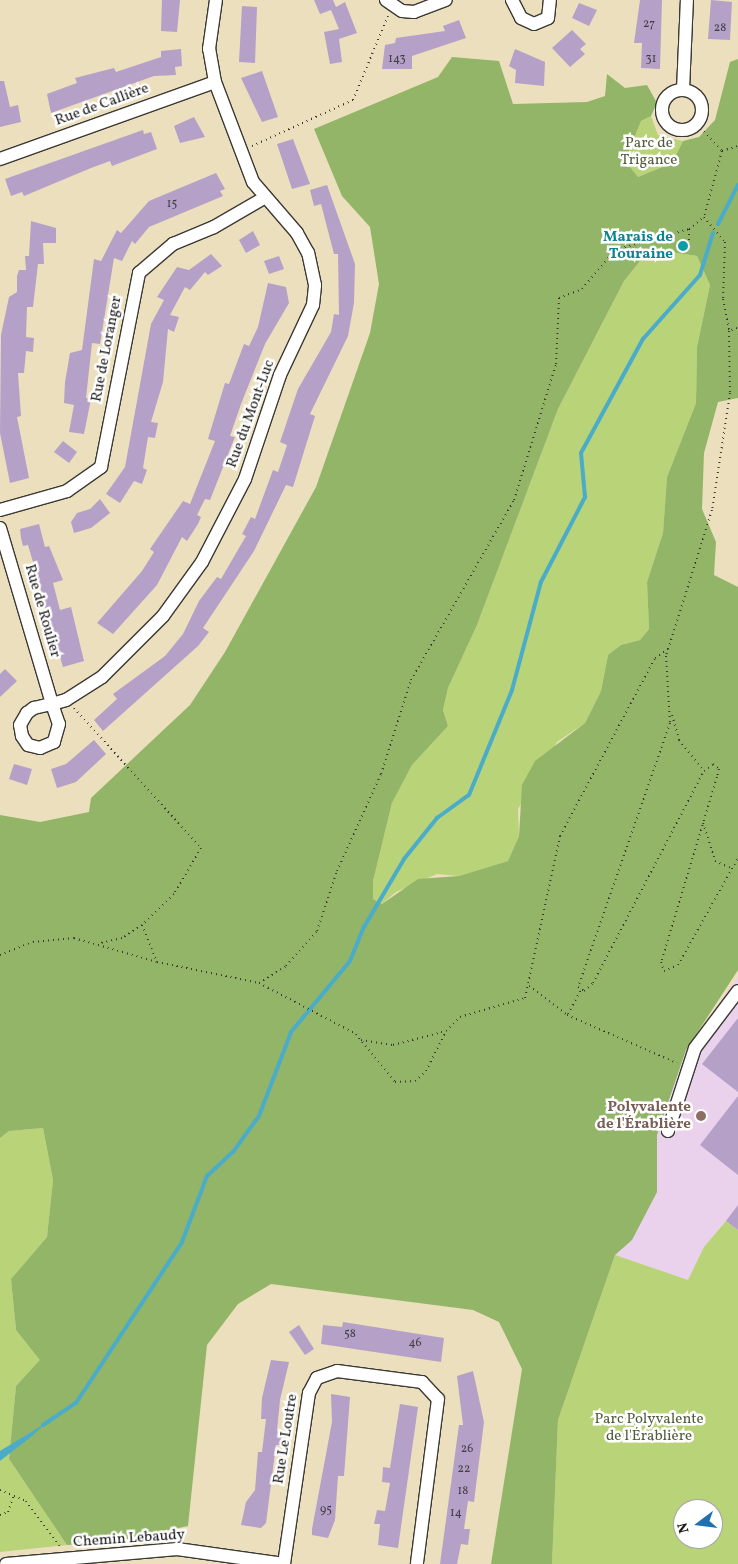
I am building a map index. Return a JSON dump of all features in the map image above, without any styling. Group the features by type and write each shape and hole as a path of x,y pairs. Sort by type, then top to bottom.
{"street":[{"name":"Rue du Mont-Luc","path":"52,704 66,700 102,677 142,639 202,562 232,509 280,375 310,314 314,285 308,253 297,233 264,198 239,151 215,82 209,49 216,0"},
{"path":"389,3 414,12 446,0"},
{"path":"512,0 521,18 534,24 548,18 550,0"},
{"path":"683,90 687,0"},
{"name":"Rue de Callière","path":"0,159 215,82"},
{"path":"683,90 695,94 702,105 698,124 680,130 664,118 665,99 683,90"},
{"name":"Rue de Loranger","path":"0,510 67,491 101,467 139,274 173,244 214,228 264,198"},
{"name":"Rue de Roulier","path":"0,528 52,704"},
{"path":"668,1131 695,1048 738,991"},
{"name":"Rue Le Loutre","path":"284,1564 308,1393 317,1378 337,1370 422,1382 438,1399 417,1564"},
{"name":"Chemin Lebaudy","path":"6,1564 59,1562 177,1550 284,1564"}],"path":[{"path":"239,151 353,100 389,3"},
{"path":"698,124 722,151"},
{"path":"722,151 738,146"},
{"path":"259,983 286,966 316,931 337,871 381,774 411,680 514,500 556,364 559,298 582,289 615,250 689,229 704,217 722,151"},
{"path":"704,217 725,242 723,299 729,331 730,393 712,510 669,648 665,669 671,713 679,740 704,771"},
{"path":"689,229 689,245"},
{"path":"729,331 737,328"},
{"path":"361,1040 392,1045 446,1031 480,1008 521,1002 529,986 560,836 655,658 669,648"},
{"path":"66,700 200,845 196,861 174,894 142,925 122,938 99,944"},
{"path":"581,990 579,975 671,713"},
{"path":"568,1014 581,990 594,983 704,771 713,764 719,769 661,962 664,971 678,965 738,858"},
{"path":"703,823 715,861 732,868"},
{"path":"142,925 157,962"},
{"path":"0,955 43,939 74,938 157,962 259,983 348,1029 361,1040 386,1076 405,1084 423,1076 446,1031"},
{"path":"529,986 568,1014 688,1069"},
{"path":"0,1490 26,1501 61,1548 59,1562"},
{"path":"0,1515 8,1512 14,1496"}],"shaded area":[{"name":"Polyvalente de l'Érablière","path":"738,977 738,1230 725,1221 704,1247 688,1280 615,1255 686,1050"}],"green space":[{"path":"452,57 499,61 513,104 587,102 605,96 607,74 625,88 647,85 657,103 651,116 641,121 625,161 638,177 672,163 683,141 699,137 715,120 730,62 738,59 738,398 718,402 704,453 702,509 716,542 714,575 738,587 738,970 686,1050 657,1135 657,1192 632,1240 615,1255 558,1420 552,1564 491,1564 522,1369 499,1322 473,1310 271,1284 238,1304 207,1345 188,1526 114,1542 67,1545 9,1459 16,1386 40,1360 16,1330 11,1279 47,1237 53,1180 43,1128 9,1131 0,1138 0,815 40,822 89,812 91,798 190,705 225,652 316,487 370,333 379,284 370,227 342,196 314,129 438,77","holes":["664,251 697,256 710,285 697,347 696,403 667,477 663,533 647,582 649,629 640,640 621,645 608,655 601,691 585,723 535,761 522,785 519,836 508,861 459,876 418,879 382,904 373,899 373,881 392,803 412,765 448,726 443,710 448,688 477,625 558,409 624,281 640,261"]},
{"name":"Parc de Trigance","path":"651,116 658,135 683,141 672,163 638,177 625,162 641,121"},
{"path":"664,251 697,256 710,285 697,347 696,403 667,477 663,533 647,582 649,629 640,640 621,645 608,655 601,691 585,723 557,742 518,809 519,836 508,861 459,876 437,874 396,892 382,904 373,899 373,881 392,803 412,765 448,726 443,710 448,688 477,625 558,409 624,281 640,261"},
{"path":"43,1128 53,1180 47,1237 11,1279 16,1330 41,1360 16,1386 9,1459 67,1545 0,1552 0,1138 9,1131"},
{"name":"Parc Polyvalente de l'Érablière","path":"726,1221 738,1230 738,1564 552,1564 558,1420 615,1255 688,1280 704,1247"}],"water":[{"path":"46,1423 32,1436 0,1461 0,1451"}],"building":[{"path":"162,0 180,0 177,32 161,31"},
{"path":"314,0 333,0 336,7 345,2 357,33 339,39 342,62 330,64 324,32 339,29 331,10 320,14"},
{"path":"640,0 662,0 660,69 641,68 642,43 634,43"},
{"path":"711,0 732,2 730,40 708,39"},
{"path":"579,3 597,10 589,26 572,18"},
{"path":"242,6 257,7 255,63 239,62"},
{"path":"459,20 466,38 412,56 412,69 382,69 385,45 395,43 396,38 445,31 443,26"},
{"path":"572,30 586,44 580,49 585,54 570,67 552,48"},
{"path":"181,49 182,66 175,67 176,75 154,76 51,113 47,94 77,83 75,78 114,68 116,72 161,57 161,51"},
{"path":"515,49 545,62 544,86 515,83 516,70 509,66"},
{"path":"262,71 278,117 262,122 241,78"},
{"path":"0,81 4,81 10,107 18,105 21,122 0,127"},
{"path":"194,117 205,137 180,143 174,126"},
{"path":"143,130 144,134 151,132 157,149 112,166 110,161 24,196 22,192 11,196 5,179"},
{"path":"293,139 310,184 292,189 277,144"},
{"path":"216,173 225,189 220,191 223,196 149,227 135,244 132,241 122,261 114,258 100,344 92,343 86,398 91,399 84,434 69,432 74,405 64,403 65,382 70,353 82,350 94,259 101,261 117,230 121,233 149,201"},
{"path":"327,185 355,264 354,303 348,336 310,414 315,416 293,487 286,485 254,551 203,628 209,632 198,646 103,731 94,720 117,699 113,694 165,656 183,634 199,601 217,577 221,579 246,536 242,534 251,517 255,519 273,470 278,472 287,445 280,442 298,389 331,332 334,314 339,315 338,254 334,254 321,204 314,206 310,190"},
{"path":"31,221 56,228 56,243 43,243 44,264 38,264 33,307 27,307 26,337 34,338 33,352 26,351 24,373 18,373 21,416 17,417 29,478 10,483 0,433 1,335 9,297 17,292 19,270 26,270 25,256 29,256"},
{"path":"253,231 260,245 246,253 239,240"},
{"path":"211,254 222,266 208,275 205,272 190,290 185,287 170,315 179,317 174,332 168,329 163,382 151,422 158,423 155,438 148,437 143,468 147,470 142,484 134,481 120,503 106,494 125,467 151,324 164,300 157,297 177,267 189,270"},
{"path":"279,256 284,269 269,274 264,261"},
{"path":"268,283 286,287 289,303 265,344 241,404 230,436 235,437 210,500 205,499 197,515 201,517 198,524 187,541 182,537 157,585 113,634 97,623 142,571 154,552 150,549 183,501 190,504 215,441 208,439 225,383 229,384 244,344 249,346 258,327"},
{"path":"63,441 77,452 69,463 54,452"},
{"path":"100,499 110,513 91,528 74,533 71,522 77,513 90,509"},
{"path":"39,524 45,547 49,546 63,580 53,583 60,610 71,607 84,661 63,667 45,607 40,608 36,594 42,593 28,545 23,546 21,538 20,529"},
{"path":"5,669 17,681 0,697 0,674"},
{"path":"94,740 106,754 76,782 57,788 51,769 66,764"},
{"path":"14,764 32,769 27,785 9,779"},
{"path":"738,1018 738,1092 702,1064"},
{"path":"738,1096 738,1175 700,1145"},
{"path":"738,1205 738,1230 726,1221"},
{"path":"343,1322 444,1338 441,1362 321,1344 323,1325 342,1327"},
{"path":"299,1325 314,1349 305,1355 289,1332"},
{"path":"271,1360 289,1362 280,1400 277,1431 281,1432 281,1445 276,1445 266,1523 261,1528 241,1525 246,1502 255,1490 258,1452 262,1452 266,1419 261,1419 262,1398"},
{"path":"473,1371 484,1422 474,1502 468,1501 464,1529 470,1529 468,1545 461,1544 457,1564 440,1564 459,1425 463,1425 457,1376"},
{"path":"331,1394 350,1397 344,1476 338,1476 335,1520 328,1538 312,1535 312,1529 332,1422"},
{"path":"400,1404 418,1407 398,1548 378,1545 380,1524 374,1524 377,1510 385,1511 390,1483 382,1482 383,1467 390,1468"}],"waterway":[{"path":"718,224 738,185"},
{"path":"43,1425 76,1403 182,1242 207,1176 233,1152 259,1116 291,1032 350,961 364,927 404,859 437,818 469,795 512,690 541,582 585,497 581,453 643,339 700,275 713,233"}],"place":[{"name":"Marais de Touraine","path":"683,246"},
{"name":"Polyvalente de l'Érablière","path":"701,1116"}]}
